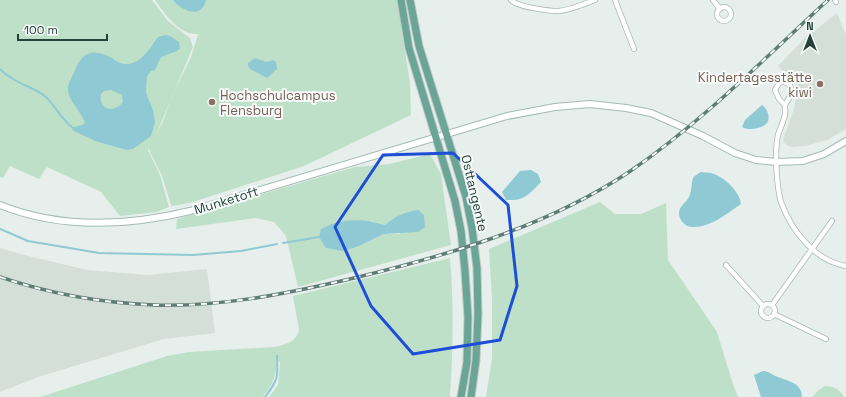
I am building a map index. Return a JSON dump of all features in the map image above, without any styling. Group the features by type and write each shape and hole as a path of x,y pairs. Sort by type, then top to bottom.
{"main road":[{"name":"Osttangente","path":"401,0 409,48 455,201 461,231 468,316 467,362 461,397"},
{"name":"Osttangente","path":"410,0 419,46 466,197 472,228 477,268 478,314 476,360 470,397"}],"street":[{"path":"511,0 521,6 559,11 595,0"},
{"path":"615,0 634,49"},
{"path":"713,0 720,9"},
{"path":"785,105 779,99 776,90 779,83 783,81 790,85 792,89 790,98 785,105 785,114 778,135 776,149 777,177 780,197 785,212 796,231 812,250 841,266 846,266"},
{"name":"Munketoft","path":"0,206 54,220 113,223 144,221 190,211 507,116 555,107 590,104 626,108 651,113 703,136 735,153 756,160 776,162 803,161 824,154 846,141"},
{"path":"772,305 832,221"},
{"path":"726,265 763,306"},
{"path":"763,306 768,304 772,305"},
{"path":"763,306 761,312 765,317 769,318 774,314 775,309 772,305"},
{"path":"774,314 826,339"}],"highlighted area":[{"path":"453,153 508,205 517,286 500,340 413,354 371,306 335,227 383,155"}],"shaded area":[{"name":"Kindertagesstätte kiwi","path":"837,13 846,35 846,129 827,140 805,146 790,147 783,142 794,109 797,88 792,80 778,66 804,39"},
{"path":"0,248 87,270 148,275 207,269 215,333 164,339 38,377 0,392"}],"green space":[{"name":"Hochschulcampus Flensburg","path":"0,0 152,0 168,21 190,38 193,47 174,91 191,57 198,34 191,34 179,28 173,23 155,0 397,0 410,83 411,115 304,166 193,202 173,206 171,205 162,176 149,148 148,150 160,175 169,207 157,212 120,216 101,192 47,167 39,179 10,166 3,178 0,177","holes":["170,101 163,121 155,137"]},
{"path":"430,154 441,174 451,245 298,287 286,236 274,222 256,218 176,229 177,219 355,167 389,164","holes":["391,220 400,234 384,234 359,246 371,221 385,225"]},
{"path":"600,202 615,214 641,214 666,203 668,260 717,332 738,397 486,397 492,358 492,299 489,249"},
{"path":"450,258 453,327 450,397 269,397 278,385 280,362 277,362 276,373 270,388 263,397 40,397 167,356 189,352 275,347 283,345 296,337 299,329 293,296"},
{"path":"825,386 836,388 844,397 812,397"}],"water":[{"path":"173,0 206,0 204,6 200,10 191,12 181,7"},
{"path":"166,35 170,36 179,42 180,48 177,51 161,57 155,70 151,71 147,76 146,93 153,110 155,122 151,136 133,149 127,150 95,141 72,130 74,127 85,123 68,91 69,83 78,64 84,56 91,53 96,53 108,56 124,64 132,63 141,58 149,50 158,37","holes":["111,90 122,95 123,102 120,106 112,109 105,107 101,100 101,94 104,91"]},
{"path":"255,58 266,62 273,60 276,62 277,69 267,78 250,69 248,66 248,63"},
{"path":"762,105 768,113 769,118 767,123 762,127 755,129 742,127 745,120"},
{"path":"531,170 538,174 541,182 526,196 518,199 506,200 502,192 520,171"},
{"path":"701,172 712,173 727,182 735,190 741,204 723,217 709,224 694,227 687,226 680,219 679,211 681,206 689,197 693,178"},
{"path":"418,210 424,215 425,227 418,232 384,234 359,246 343,251 326,248 319,237 321,229 336,223 360,220 385,225 400,215"},
{"path":"763,371 794,383 800,389 802,397 761,397 754,375"}],"waterway":[{"path":"0,69 14,80 46,97 65,121 73,128"},
{"path":"0,229 28,241 99,253 193,255 241,251 277,244"},
{"path":"283,243 319,237"},
{"path":"265,397 275,382 277,356"}],"railway":[{"path":"0,277 57,293 95,300 154,305 204,304 228,302 326,285 459,250 530,224 564,209 629,172 656,153 707,111 828,0"}],"place":[{"name":"Kindertagesstätte kiwi","path":"820,84"},
{"name":"Hochschulcampus Flensburg","path":"212,102"}]}
